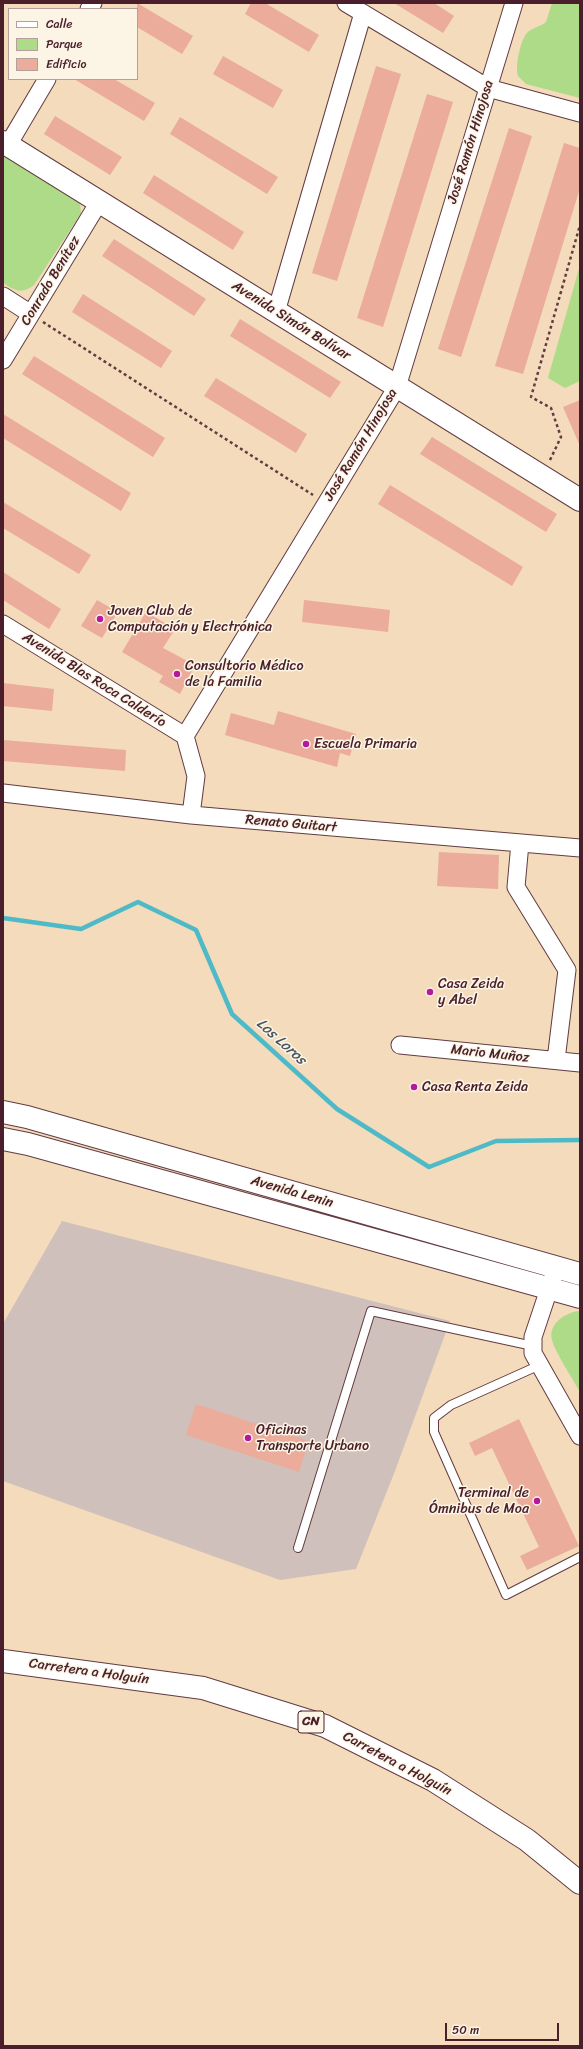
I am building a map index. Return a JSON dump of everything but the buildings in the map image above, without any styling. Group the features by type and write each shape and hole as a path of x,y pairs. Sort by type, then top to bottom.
{"main road":[{"name":"Avenida Simón Bolívar","path":"5,144 580,500"},
{"name":"Avenida Lenin","path":"3,1112 35,1119 580,1274"},
{"name":"Avenida Lenin","path":"3,1138 580,1297"},
{"name":"Carretera a Holguín","path":"3,1661 203,1688 325,1726 433,1780 527,1840 580,1883"}],"street":[{"path":"346,3 488,88 580,113"},
{"name":"José Ramón Hinojosa","path":"185,736 397,387 514,3"},
{"path":"276,312 363,13"},
{"path":"5,144 46,80"},
{"name":"Conrado Benítez","path":"3,360 98,202"},
{"path":"3,296 31,314"},
{"name":"Avenida Blas Roca Calderío","path":"3,624 185,736"},
{"path":"185,736 196,776 190,815"},
{"name":"Renato Guitart","path":"3,793 190,815 580,848"},
{"path":"520,843 516,886 567,970 556,1060"},
{"name":"Mario Muñoz","path":"400,1044 580,1063"},
{"path":"555,1267 550,1288 534,1337 533,1353 580,1436"}],"lane":[{"path":"298,1548 372,1311 533,1346"},
{"path":"540,1364 451,1405 434,1418 434,1432 506,1595 580,1557"}],"path":[{"path":"542,476 561,437 551,408 530,397 580,225"},
{"path":"31,314 326,503"}],"shaded area":[{"path":"62,1221 450,1321 395,1471 356,1569 280,1580 3,1481 3,1324"}],"green space":[{"path":"552,3 580,3 580,98 526,84 518,76 517,72 520,48 524,37 529,31 546,22"},
{"path":"3,151 80,202 81,213 78,218 34,285 22,291 11,288 3,283"},
{"path":"580,265 580,381 565,388 548,378"},
{"path":"580,1311 580,1392 564,1366 554,1345 551,1334 555,1324 559,1320 568,1314"}],"waterway":[{"name":"Los Loros","path":"3,918 81,929 138,902 196,930 232,1014 337,1109 429,1167 496,1141 580,1140"}],"place":[{"name":"Joven Club de Computación y Electrónica","path":"100,619"},
{"name":"Consultorio Médico de la Familia","path":"177,674"},
{"name":"Escuela Primaria","path":"306,744"},
{"name":"Casa Zeida y Abel","path":"430,992"},
{"name":"Casa Renta Zeida","path":"414,1087"},
{"name":"Oficinas Transporte Urbano","path":"248,1438"},
{"name":"Terminal de Ómnibus de Moa","path":"537,1501"}]}
